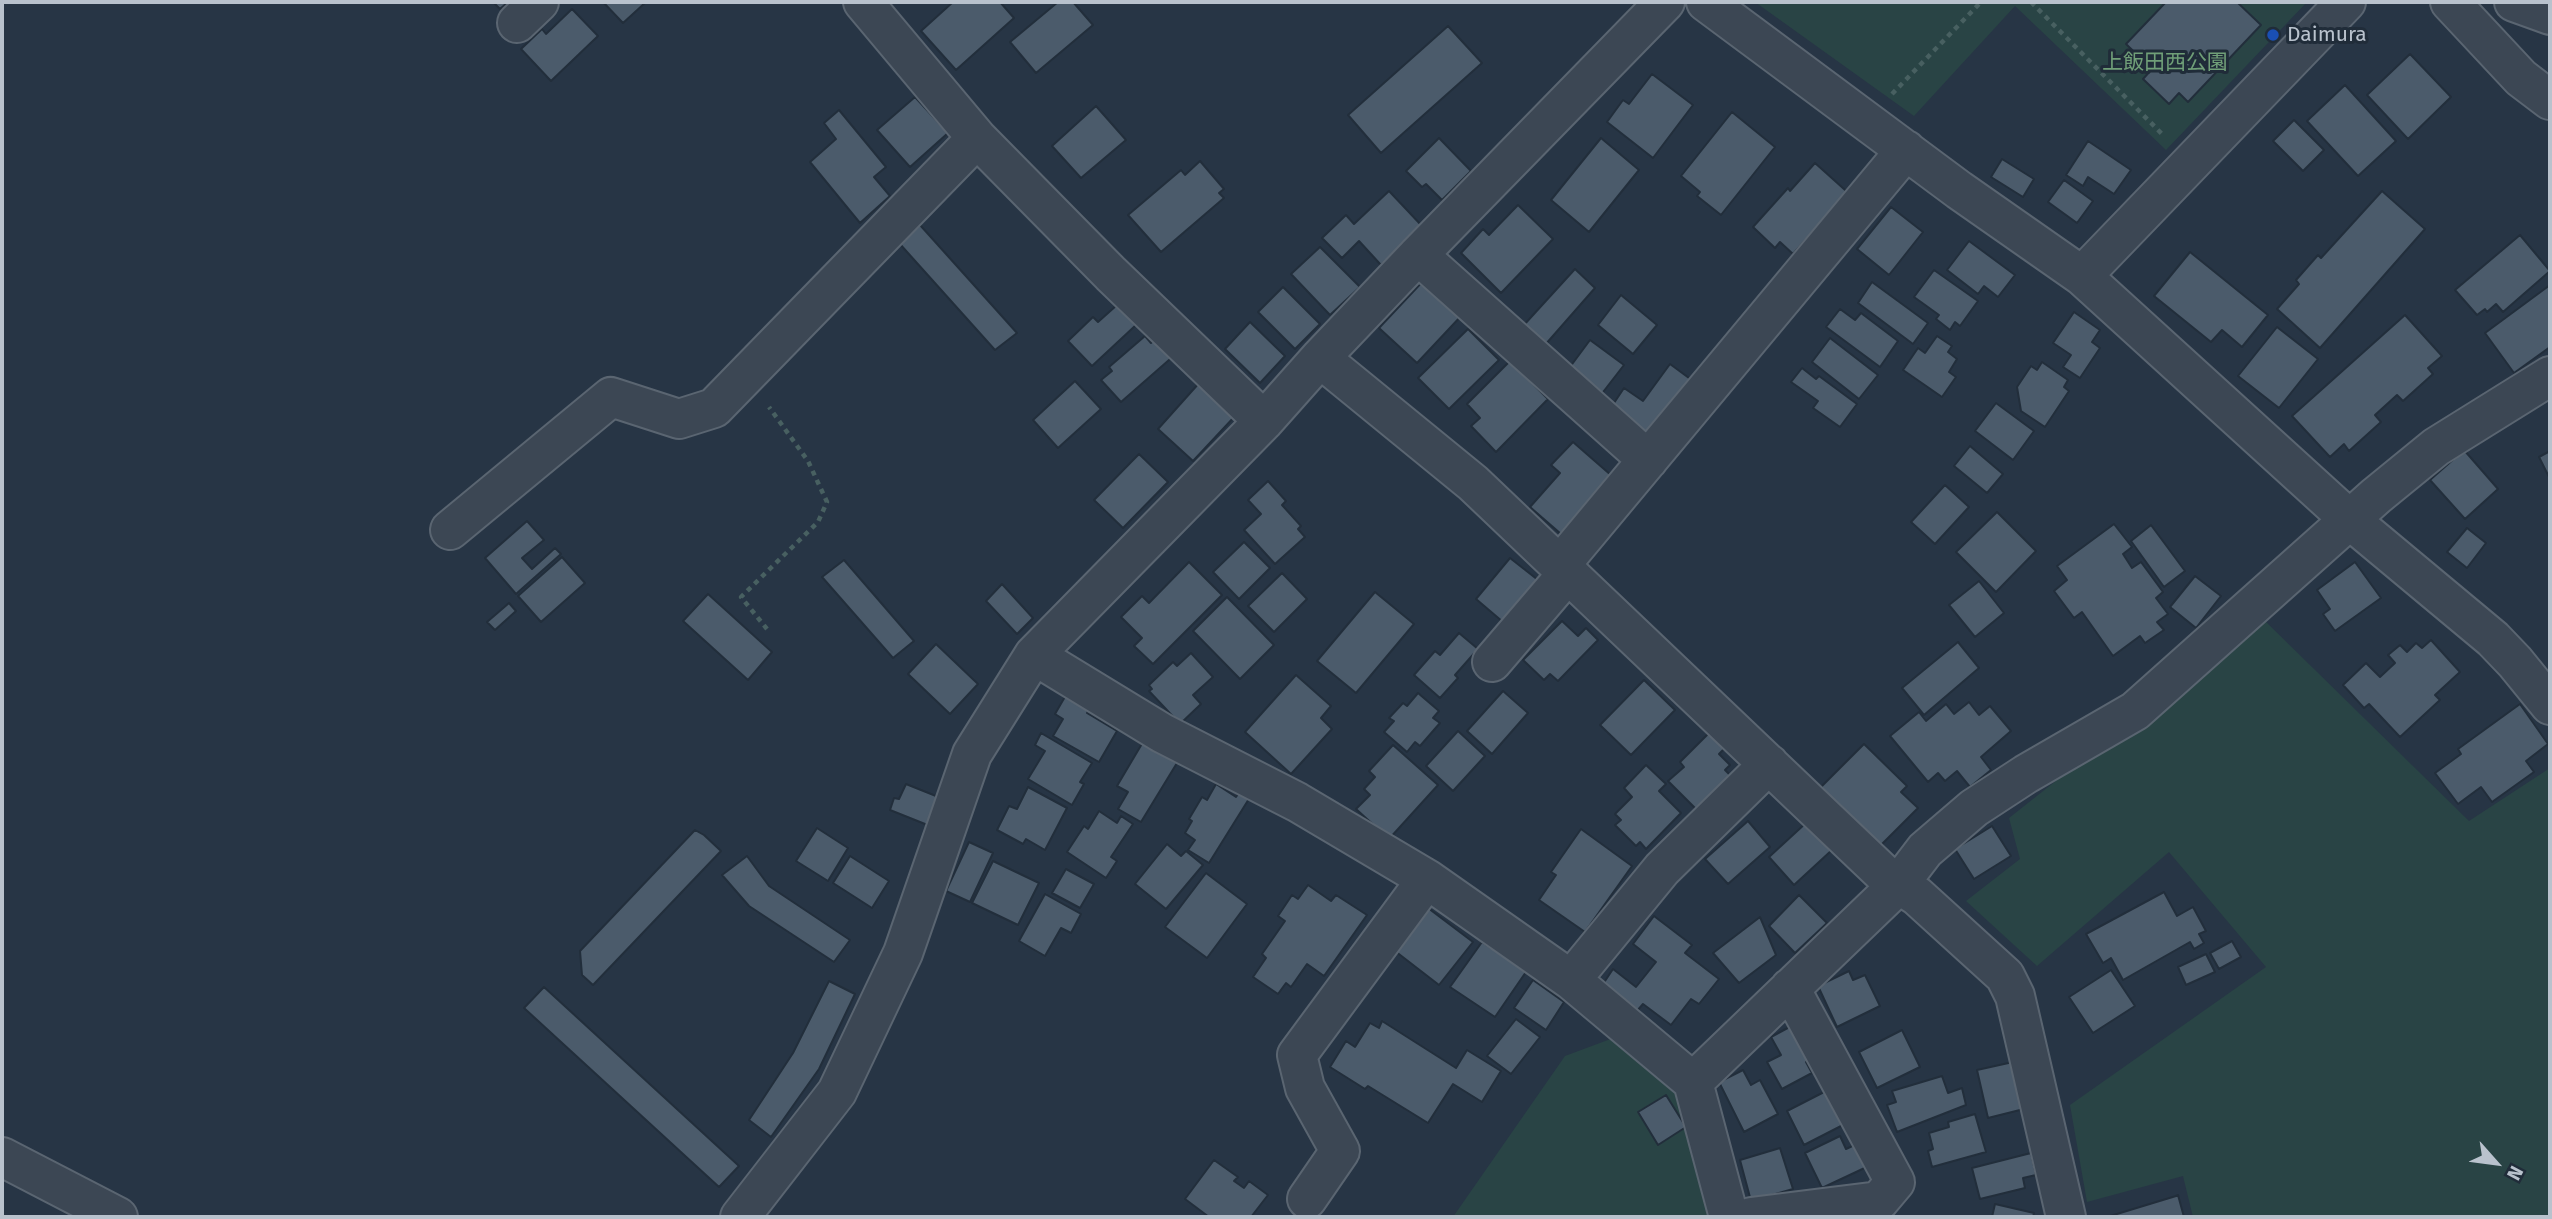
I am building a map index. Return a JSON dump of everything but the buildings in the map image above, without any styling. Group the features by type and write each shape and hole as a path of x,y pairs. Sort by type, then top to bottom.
{"street":[{"path":"863,2 976,138 1111,274 1264,421"},
{"path":"740,1217 837,1092 903,953 972,754 1034,656 1264,421 1418,255 1665,2"},
{"path":"1706,2 2082,276 2349,519 2493,639 2550,704"},
{"path":"2082,276 2346,2"},
{"path":"2449,2 2521,78 2550,100"},
{"path":"2514,2 2550,15"},
{"path":"450,530 611,397 679,419 714,408 976,138"},
{"path":"1492,662 1648,460 1906,150"},
{"path":"1418,255 1648,460"},
{"path":"1320,358 1473,483 1887,877 1917,896 2005,976 2015,996 2066,1217"},
{"path":"1693,1082 1899,884 1925,850 1974,808 2026,774 2135,711 2349,519 2437,447 2550,376"},
{"path":"1034,656 1162,733 1297,802 1427,878 1571,980 1693,1082 1729,1217"},
{"path":"1571,980 1662,869 1769,764"},
{"path":"1307,1199 1340,1151 1305,1088 1297,1055 1427,878"},
{"path":"1751,1217 1879,1201 1895,1182 1790,988"},
{"path":"2,1157 118,1217"}],"path":[{"path":"1866,121 1981,2"},
{"path":"2031,2 2191,163"},
{"path":"746,375 808,461 827,502 818,522 741,597 767,629"}],"green space":[{"name":"上飯田西公園","path":"1755,2 2307,2 2166,150 2015,6 1914,116"},
{"path":"2262,618 2469,821 2550,768 2550,1217 2193,1217 2183,1176 2087,1202 2070,1105 2266,967 2169,852 2037,966 1966,901 2020,859 2009,818"},
{"path":"1624,1034 1675,1078 1710,1217 1453,1217 1565,1056"}],"place":[{"name":"Daimura","path":"2273,35"}]}
